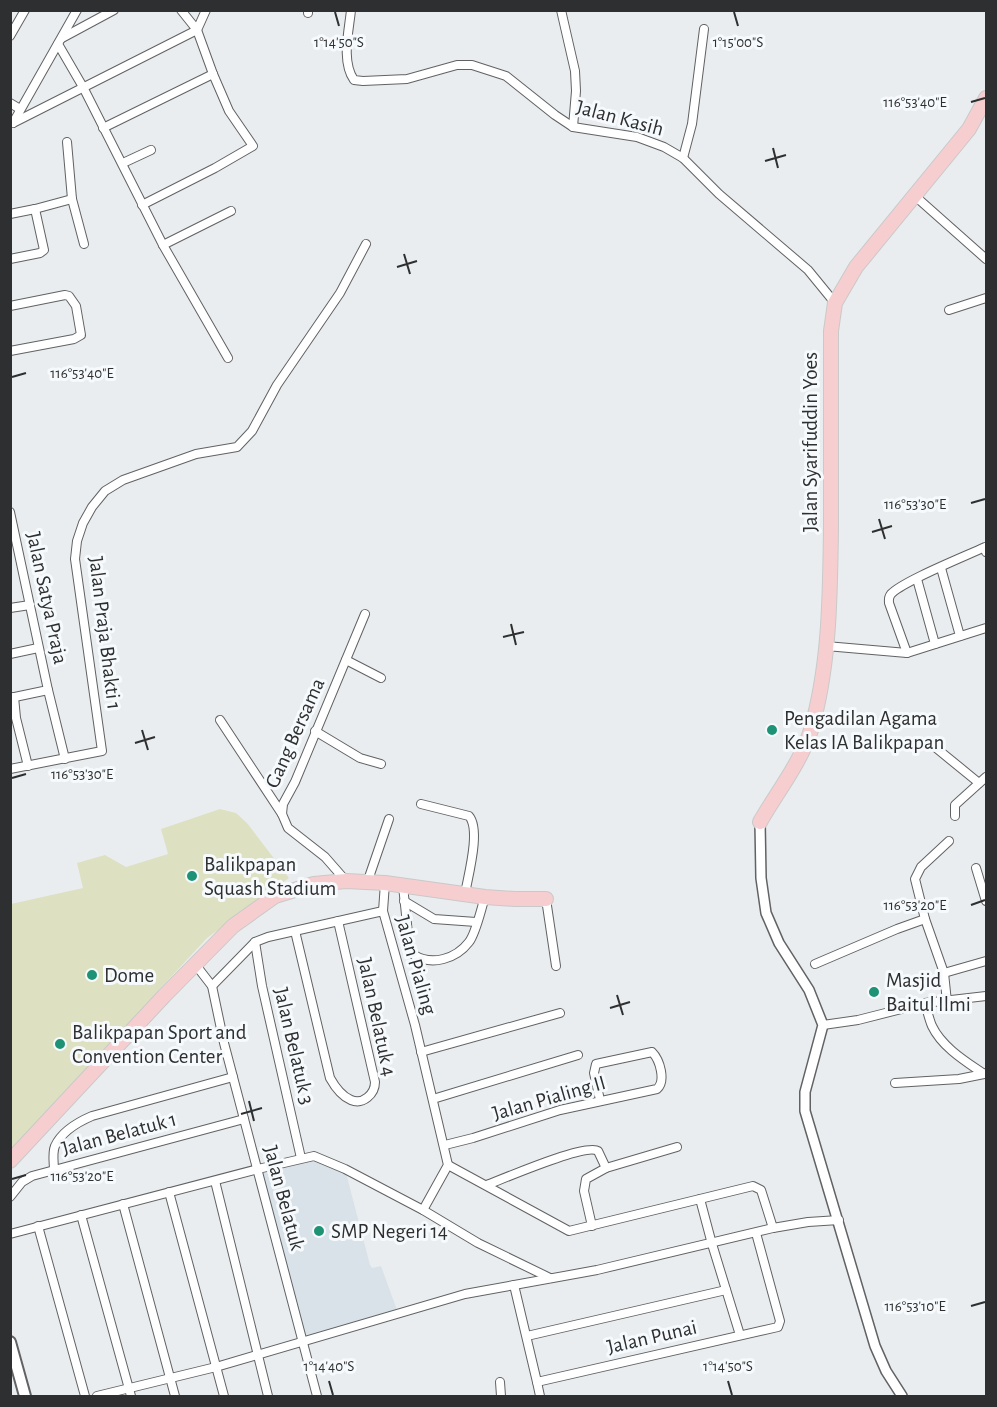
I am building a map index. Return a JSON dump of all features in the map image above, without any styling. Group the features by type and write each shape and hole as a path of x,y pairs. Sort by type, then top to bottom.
{"highway":[{"name":"Jalan Syarifuddin Yoes","path":"760,822 787,780 810,731 822,683 830,577 831,331 835,303 856,267 969,129 987,98"},
{"path":"10,1161 195,963 233,926 275,896 314,884 346,881 385,883 484,897 546,899"}],"main road":[{"path":"10,1342 25,1396"}],"street":[{"path":"10,36 25,10"},
{"path":"12,125 78,10"},
{"path":"59,41 114,10"},
{"path":"142,205 252,148 252,143 229,111 197,30 181,10"},
{"path":"12,125 197,30 206,10"},
{"name":"Jalan Kasih","path":"351,10 348,66 354,80 407,79 457,65 472,65 506,76 555,116 573,127 637,137 664,147 683,158 720,194 808,270 835,303"},
{"path":"561,10 575,71 573,127"},
{"path":"683,158 692,124 704,29"},
{"path":"59,41 163,245 228,358"},
{"path":"103,128 213,74"},
{"path":"10,103 20,109"},
{"path":"67,142 72,199 84,244"},
{"path":"123,163 151,150"},
{"path":"915,196 987,259"},
{"path":"10,214 72,199"},
{"path":"10,259 40,253 44,250 36,209"},
{"path":"163,245 231,212"},
{"name":"Jalan Praja Bhakti 1","path":"10,769 102,751 75,559 77,541 92,507 105,491 123,480 196,454 237,447 252,431 277,385 340,293 366,244"},
{"path":"10,306 66,295 72,298 81,326 81,335 78,338 10,351"},
{"path":"949,310 987,298"},
{"name":"Jalan Satya Praja","path":"10,512 48,690 12,697"},
{"path":"907,653 889,603 892,593 917,579 986,549"},
{"path":"10,561 21,559"},
{"path":"941,568 960,636"},
{"path":"917,579 935,644"},
{"path":"10,608 30,605"},
{"name":"Gang Bersama","path":"346,881 326,857 288,828 282,814 283,804 295,782 365,614"},
{"path":"826,646 907,653 987,628"},
{"path":"10,654 38,648"},
{"path":"346,660 381,678"},
{"path":"48,690 64,759"},
{"path":"12,697 17,706 16,718 28,766"},
{"path":"220,720 282,814"},
{"path":"315,731 360,758 381,764"},
{"path":"930,743 979,783"},
{"path":"955,816 953,810 955,805 987,777"},
{"path":"421,804 469,816 472,819 474,839 465,894"},
{"path":"367,883 388,819"},
{"path":"760,822 761,878 766,913 779,943 809,990 823,1025 804,1102 875,1346 886,1371 902,1396"},
{"path":"947,1002 944,973 925,919 915,879 921,867 949,841"},
{"path":"976,868 987,901"},
{"path":"383,911 385,883"},
{"path":"403,886 410,943 414,955 429,962 447,958 470,941 484,897"},
{"path":"546,899 556,966"},
{"path":"404,901 434,919 476,922"},
{"name":"Jalan Pialing","path":"255,942 383,911 445,1145 448,1165"},
{"path":"814,964 925,919"},
{"name":"Jalan Belatuk 4","path":"295,931 330,1078 335,1088 344,1097 353,1102 364,1100 371,1095 375,1082 338,921"},
{"path":"212,986 255,942"},
{"name":"Jalan Belatuk 3","path":"255,942 262,986 301,1158"},
{"path":"944,973 987,961"},
{"name":"Jalan Belatuk","path":"195,963 212,986 233,1077 317,1396"},
{"path":"823,1025 858,1020 925,1003 987,996"},
{"path":"925,1003 932,1026 943,1042 960,1057 985,1073"},
{"path":"421,1052 560,1013"},
{"name":"Jalan Pialing II","path":"445,1145 560,1110 657,1089 661,1085 657,1058 652,1052 596,1064 594,1073 600,1100"},
{"path":"433,1099 578,1055"},
{"path":"895,1083 959,1079 985,1073"},
{"path":"54,1170 55,1146 70,1128 79,1122 92,1116 233,1077"},
{"name":"Jalan Belatuk 1","path":"10,1197 22,1182 32,1176 244,1119"},
{"path":"591,1226 584,1184 586,1179 606,1167 677,1147"},
{"path":"487,1185 591,1148 598,1151 606,1167"},
{"path":"10,1234 314,1156 423,1210 485,1246 550,1278"},
{"path":"423,1210 448,1165 569,1231 753,1186 761,1190 773,1228"},
{"path":"214,1181 268,1396"},
{"path":"169,1192 224,1396"},
{"path":"700,1199 740,1335"},
{"path":"123,1204 175,1396"},
{"path":"81,1215 130,1393"},
{"path":"97,1396 130,1393 171,1379 465,1294 597,1270 773,1228 839,1220"},
{"path":"38,1226 85,1396"},
{"name":"Jalan Punai","path":"537,1382 780,1325 756,1233"},
{"path":"514,1285 540,1396"},
{"path":"527,1336 726,1290"},
{"path":"500,1382 501,1396"}],"shaded area":[{"name":"SMP Negeri 14","path":"314,1159 345,1169 370,1265 372,1268 381,1266 398,1313 304,1338 262,1171"}],"green space":[{"name":"Balikpapan Sport and Convention Center","path":"220,809 236,813 247,823 289,878 207,938 11,1150 11,904 83,888 77,863 105,855 126,867 168,854 161,829"}],"place":[{"name":"Pengadilan Agama Kelas IA Balikpapan","path":"772,730"},
{"name":"Balikpapan Squash Stadium","path":"192,876"},
{"name":"Dome","path":"92,975"},
{"name":"Masjid Baitul Ilmi","path":"874,992"},
{"name":"Balikpapan Sport and Convention Center","path":"60,1044"},
{"name":"SMP Negeri 14","path":"319,1231"}]}
